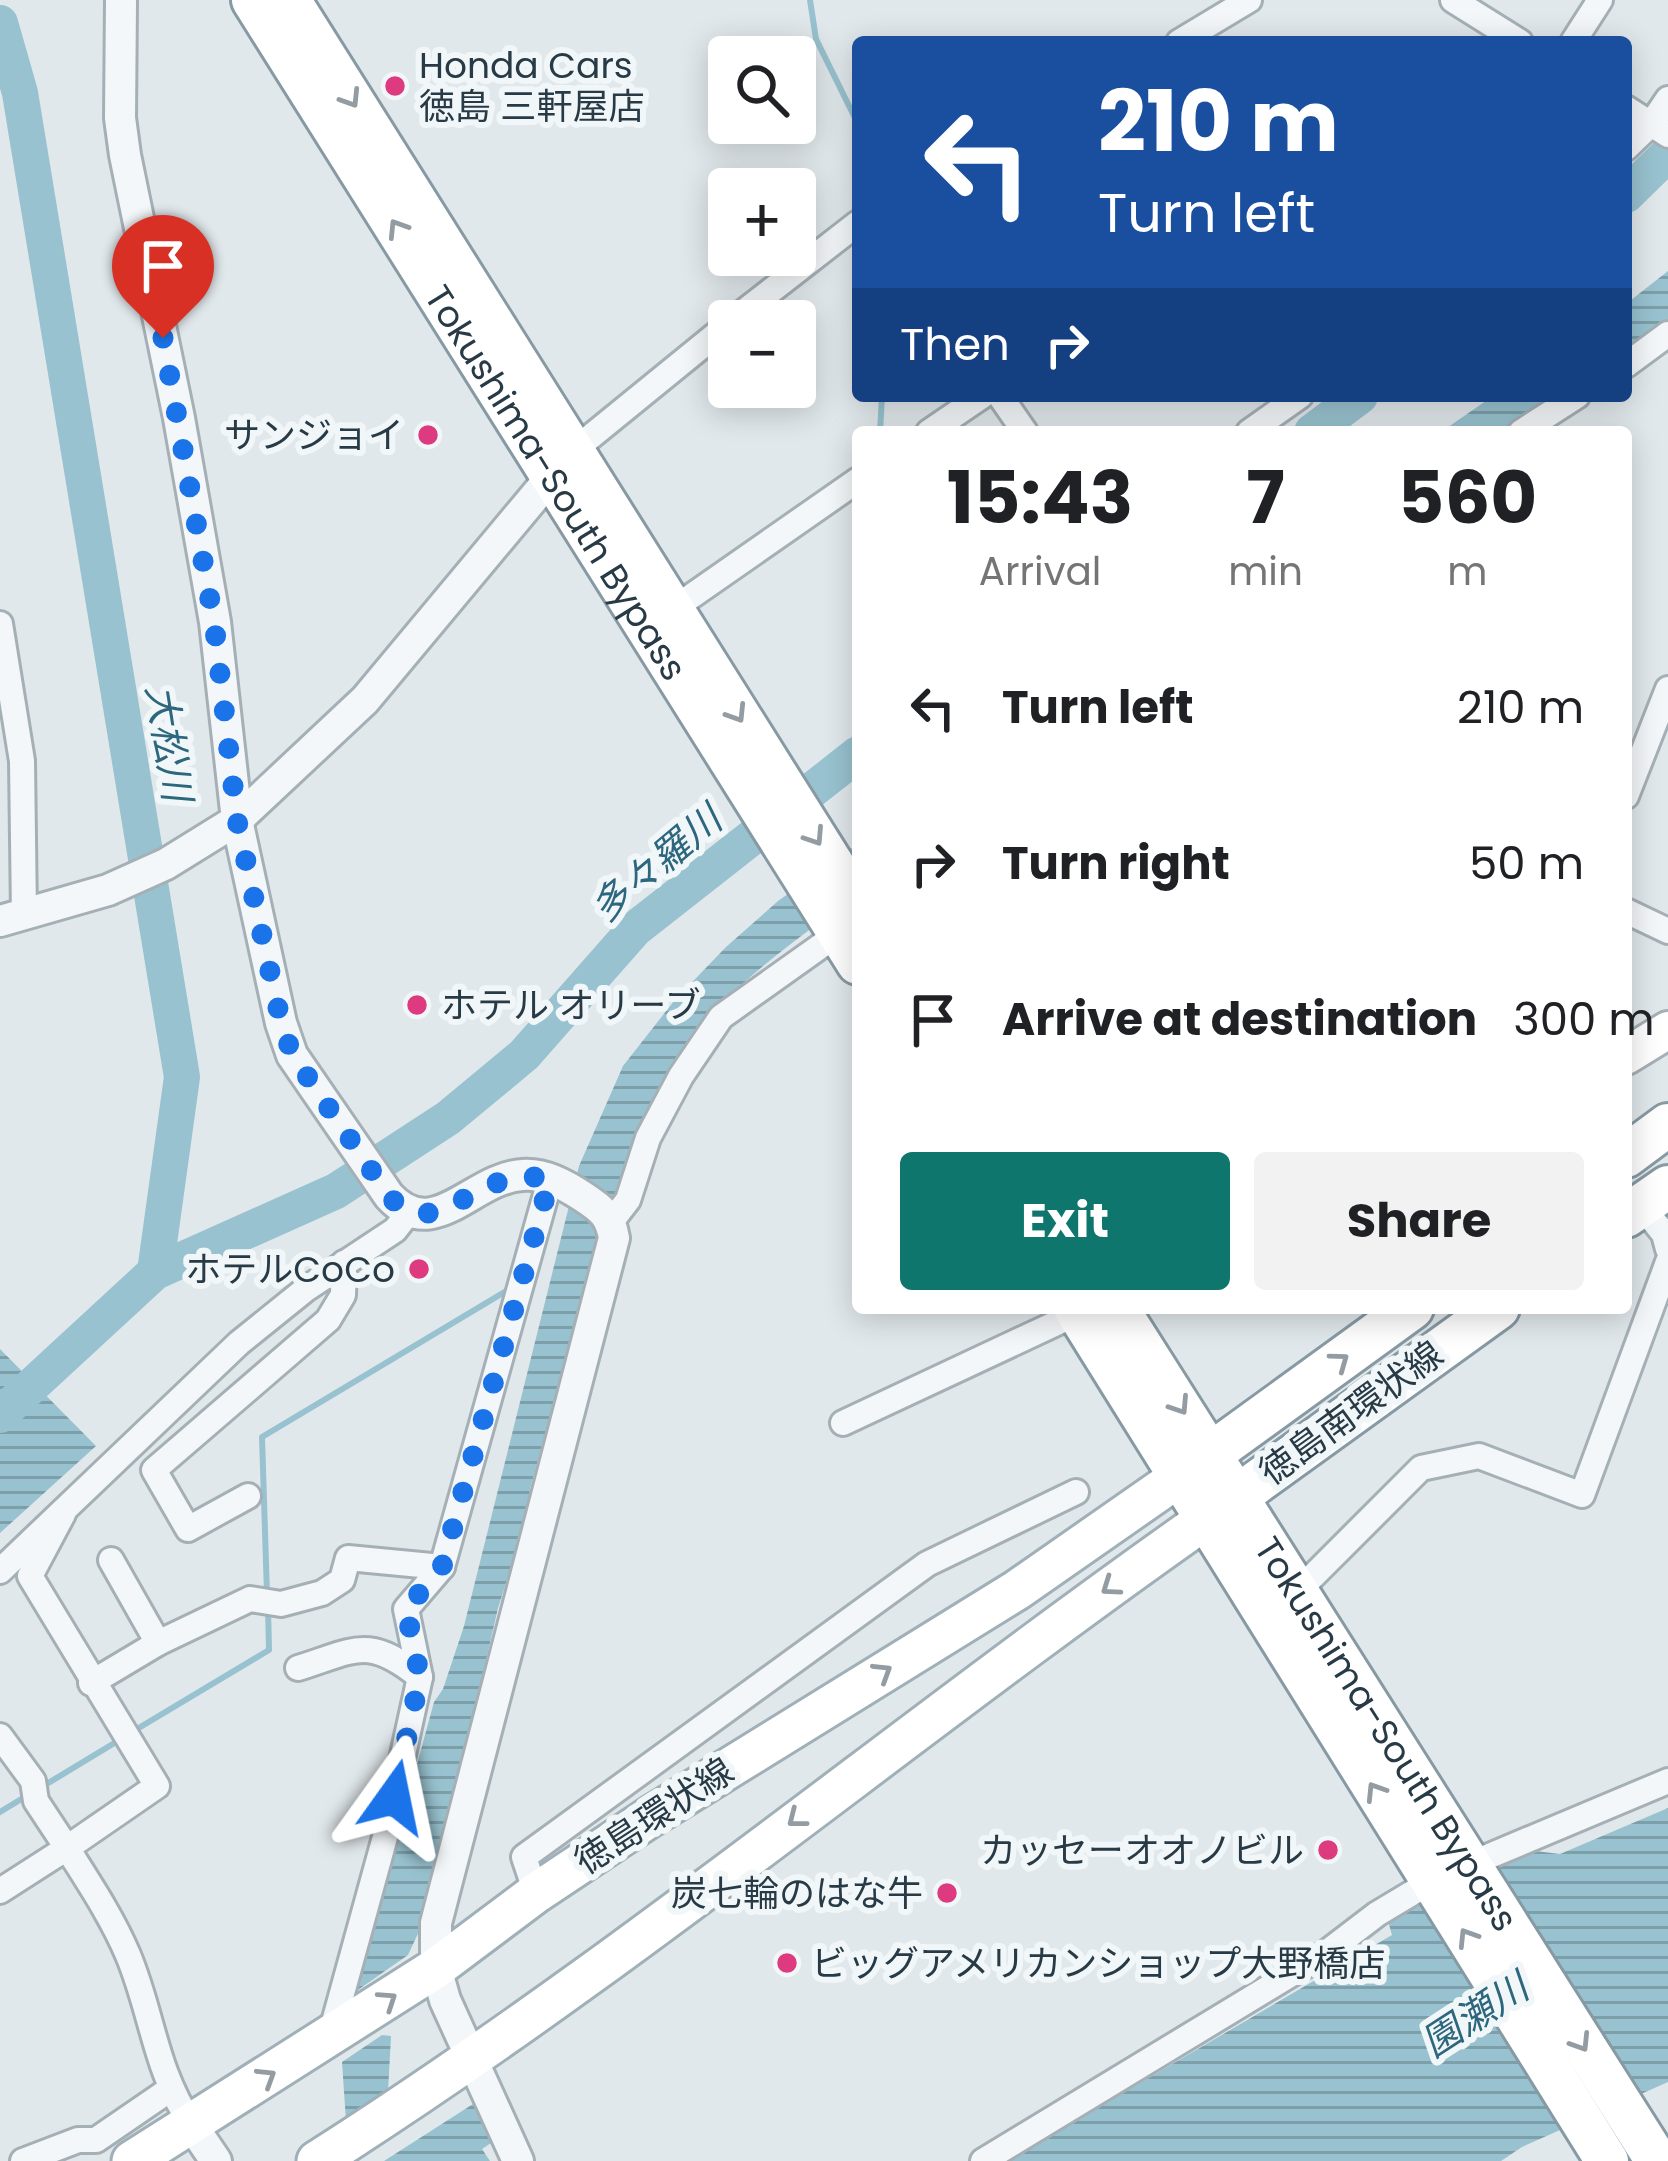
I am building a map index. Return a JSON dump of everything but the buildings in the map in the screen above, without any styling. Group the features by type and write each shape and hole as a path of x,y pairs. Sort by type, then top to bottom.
{"highway":[{"name":"Tokushima-South Bypass","path":"253,0 563,463 673,609 760,780"},
{"name":"Tokushima-South Bypass","path":"289,0 847,931"},
{"path":"1632,1152 1668,1126"},
{"name":"Tokushima-South Bypass","path":"1093,1314 1195,1465 1623,2148"},
{"name":"徳島南環状線","path":"1195,1465 1404,1314"},
{"name":"徳島南環状線","path":"1221,1508 1490,1314"},
{"name":"Tokushima-South Bypass","path":"1221,1508 1295,1594 1453,1877"}],"main road":[{"path":"1632,1052 1668,1030"},
{"name":"徳島環状線","path":"132,2161 436,1968 650,1816 1017,1590 1195,1465"},
{"path":"331,2154 715,1882 1042,1634 1221,1508"}],"street":[{"path":"121,0 120,118 214,622 229,825 292,1054 352,1145 399,1204 424,1215 445,1211 488,1184 517,1175 557,1182 608,1216 614,1238 436,1924 436,1968 469,2059 518,2161"},
{"path":"1189,36 1249,0"},
{"path":"1577,36 1600,0"},
{"path":"1455,1 1492,35"},
{"path":"1632,145 1659,129 1668,99"},
{"path":"1632,112 1659,129"},
{"path":"759,300 852,228"},
{"path":"1632,361 1668,334"},
{"path":"0,623 22,760 23,915 108,890 166,864 229,825 365,700 563,463 708,341"},
{"path":"938,426 973,402"},
{"path":"1258,426 1292,402"},
{"path":"1530,426 1568,402"},
{"path":"673,609 852,484"},
{"path":"1632,781 1668,689"},
{"path":"1632,914 1668,931"},
{"path":"608,1216 628,1200 648,1138 681,1076 721,1017 847,931"},
{"path":"335,2035 420,1677 406,1609 442,1567 557,1182"},
{"path":"1640,1198 1664,1234 1668,1249"},
{"path":"0,1571 239,1343 395,1230 399,1204"},
{"path":"1295,1594 1421,1468 1479,1456 1582,1495 1668,1262"},
{"path":"248,1496 188,1529 154,1470 328,1320 343,1295 344,1263"},
{"path":"843,1423 1081,1314"},
{"path":"536,1893 524,1857 587,1808 927,1564 1076,1492"},
{"path":"0,1891 157,1786 30,1576 63,1514"},
{"path":"92,1683 158,1642 250,1599 281,1604 322,1593 342,1580 348,1558 442,1567"},
{"path":"111,1560 158,1642"},
{"path":"298,1668 369,1647 395,1656 420,1677"},
{"path":"2,1744 32,1781 36,1801 111,1918 130,1959 169,2090 216,2161"},
{"path":"983,2161 1326,1953 1377,1914 1668,1781"},
{"path":"22,2161 78,2140 104,2151 169,2090"}],"water":[{"path":"1668,271 1668,321 1632,349 1632,299"},
{"path":"1484,402 1555,402 1520,426 1450,426"},
{"path":"852,848 852,899 781,952 710,1016 671,1066 645,1114 591,1272 530,1489 527,1518 498,1608 429,1910 408,1955 355,1992 434,1702 464,1626 579,1166 623,1066 674,1001 778,901"},
{"path":"0,1349 96,1446 0,1533"},
{"name":"園瀬川","path":"1668,1808 1668,2082 1522,2147 1501,2161 1007,2161 1392,1935 1388,1921 1527,1850 1560,1854"},
{"path":"382,2035 391,2036 388,2092 346,2121 342,2062"},
{"path":"473,2104 491,2143 482,2149 490,2161 384,2161"}],"waterway":[{"path":"810,0 816,39 852,112"},
{"name":"大松川","path":"0,23 20,93 182,1077 155,1272"},
{"name":"多々羅川","path":"1632,189 1668,154"},
{"path":"880,426 882,402"},
{"name":"多々羅川","path":"1320,426 1352,402"},
{"name":"多々羅川","path":"0,1415 155,1272 336,1191 448,1118 524,1055 635,929 852,759"},
{"path":"267,1594 262,1437 513,1287"},
{"path":"132,1732 269,1650 268,1607"},
{"path":"40,1788 121,1739"},
{"path":"0,1812 28,1795"}],"place":[{"name":"Honda Cars 徳島 三軒屋店","path":"395,86"},
{"name":"サンジョイ","path":"428,435"},
{"name":"ホテル オリーブ","path":"417,1005"},
{"name":"ホテルCoCo","path":"419,1269"},
{"name":"カッセーオオノビル","path":"1328,1850"},
{"name":"炭七輪のはな牛","path":"947,1893"},
{"name":"ビッグアメリカンショップ大野橋店","path":"787,1963"}],"route":[{"path":"163,338 214,622 237,820 292,1054 400,1208 424,1215 445,1211 488,1184 517,1175 550,1180 442,1567 406,1609 420,1677 394,1797"}]}
